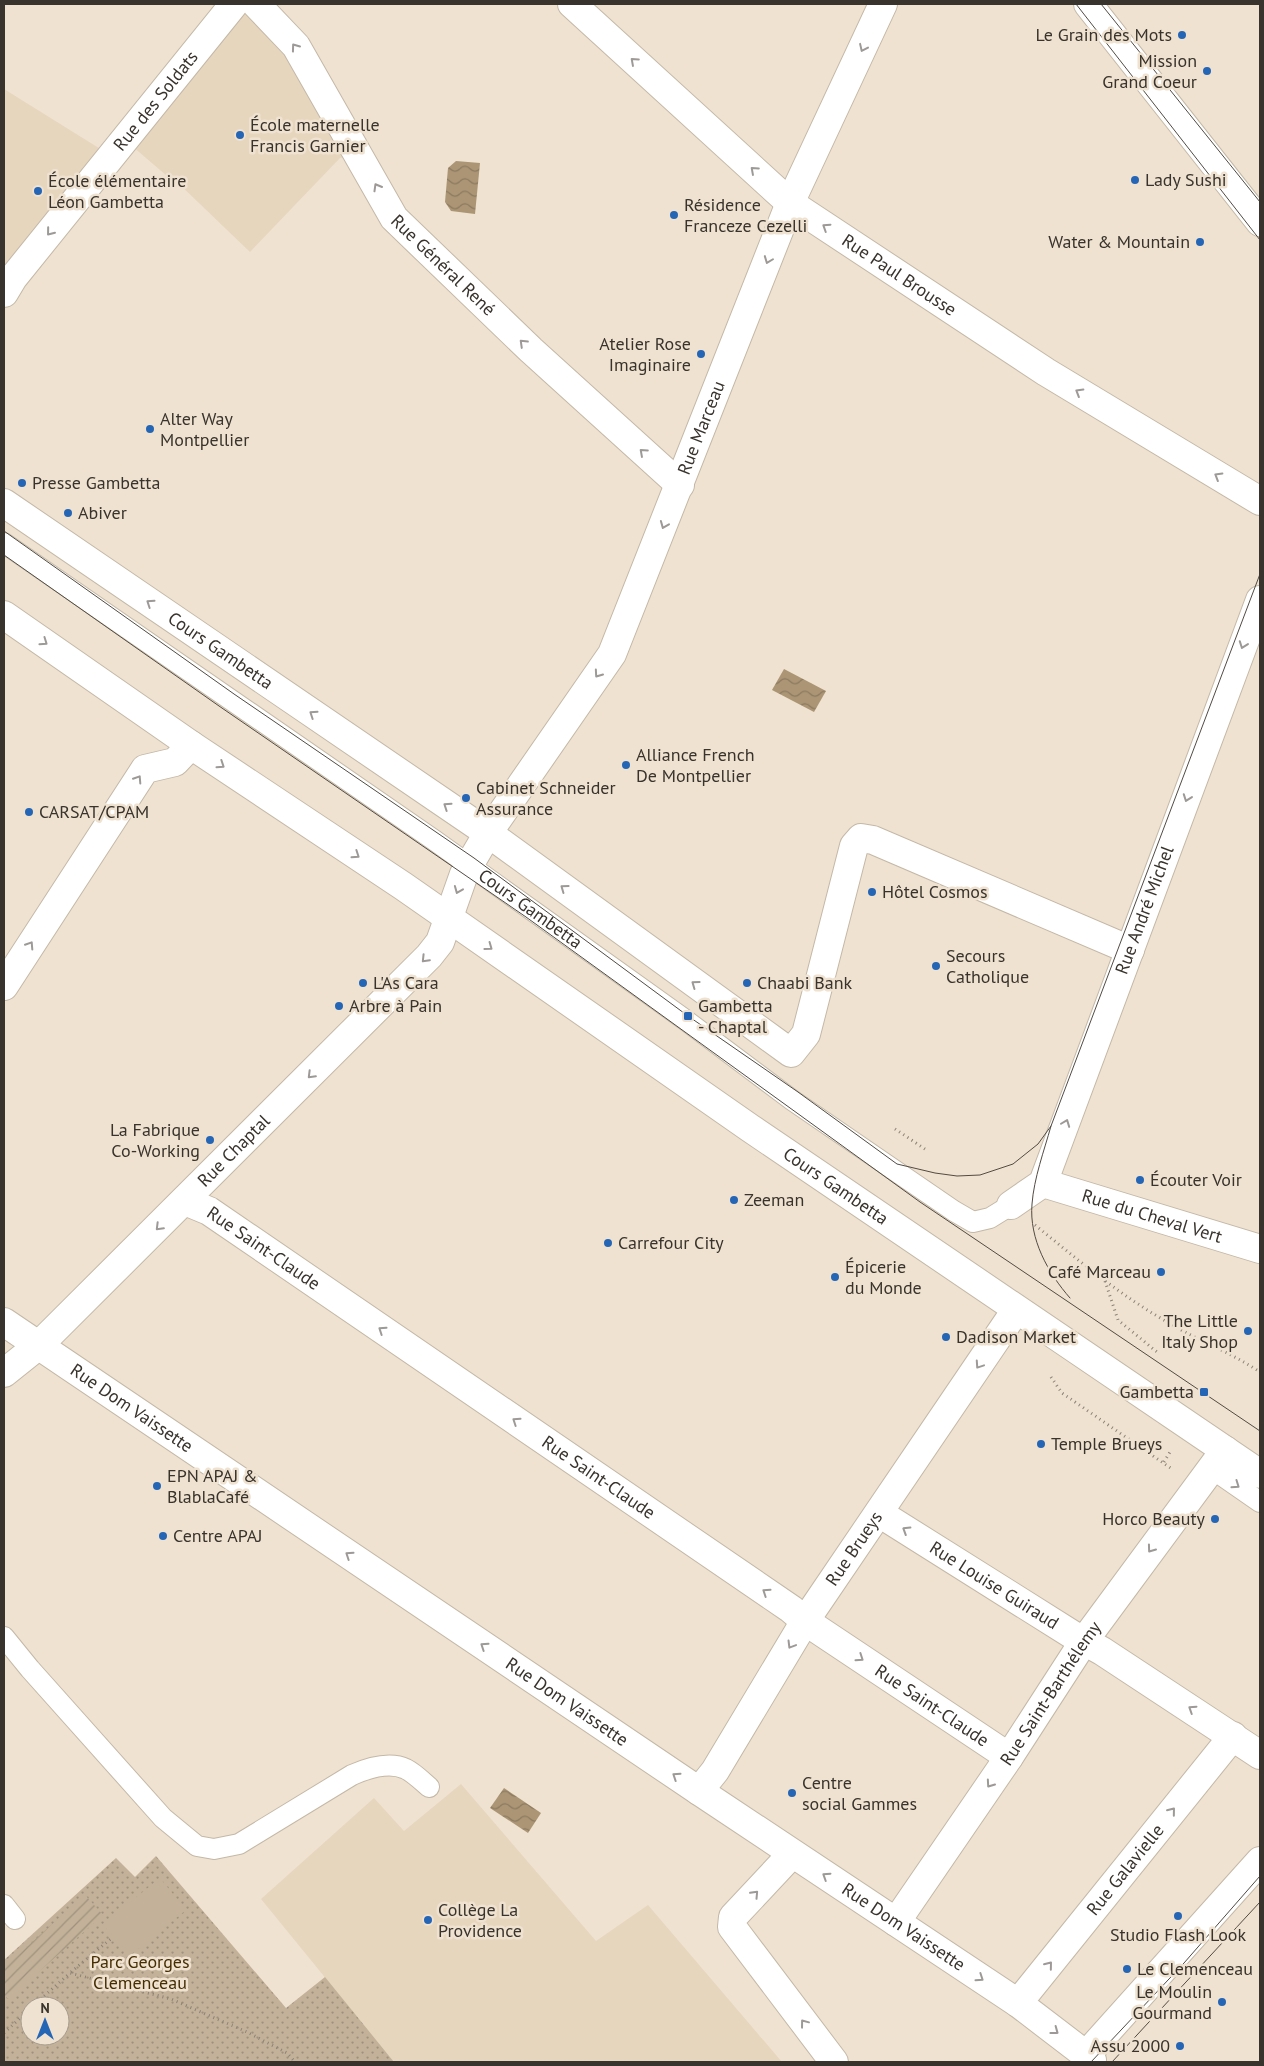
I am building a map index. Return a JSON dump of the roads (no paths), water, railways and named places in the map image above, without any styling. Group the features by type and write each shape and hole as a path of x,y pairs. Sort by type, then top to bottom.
{"street":[{"name":"Rue des Soldats","path":"4,293 13,278 234,4"},
{"name":"Rue Général René","path":"256,4 296,46 394,218 531,350 680,485"},
{"name":"Rue Paul Brousse","path":"572,4 790,203 1046,372 1260,501"},
{"name":"Rue Marceau","path":"488,833 612,654 790,203 883,4"},
{"path":"1088,4 1260,222"},
{"name":"Cours Gambetta","path":"4,503 488,833 792,1053 806,1034 854,846 861,838 872,840 1130,950"},
{"name":"Rue André Michel","path":"1043,1183 1260,600"},
{"name":"Cours Gambetta","path":"4,615 191,745 448,917 734,1117 1016,1310 1218,1459 1260,1474"},
{"path":"4,986 145,769 175,762 191,745"},
{"name":"Cours Gambetta","path":"448,917 464,874 488,833"},
{"name":"Rue Chaptal","path":"4,1373 39,1345 429,956 440,942 448,917"},
{"path":"1010,1205 1025,1197 1043,1183"},
{"name":"Rue du Cheval Vert","path":"1043,1183 1260,1249"},
{"name":"Rue Saint-Claude","path":"185,1201 209,1211 792,1609 805,1621 1009,1757"},
{"name":"Rue Brueys","path":"699,1791 715,1770 805,1621 1016,1310"},
{"name":"Rue Dom Vaissette","path":"4,1322 792,1854 1018,2003 1090,2059"},
{"name":"Rue Saint-Barthélemy","path":"896,1922 1009,1757 1084,1641 1218,1459"},
{"name":"Rue Louise Guiraud","path":"879,1513 1084,1641 1260,1755"},
{"name":"Rue Galavielle","path":"1018,2003 1233,1736"},
{"path":"792,1854 733,1917 732,1927 834,2062"},
{"path":"1090,2059 1260,1861"}],"lane":[{"name":"Cours Gambetta","path":"4,543 470,866 792,1100 954,1211 972,1222 990,1218 1010,1205"},
{"path":"1218,1459 1260,1502"},
{"path":"4,1637 162,1818 197,1846 214,1850 238,1844 352,1775 369,1767 393,1766 407,1769 429,1787"}],"water":[{"path":"456,161 480,163 475,214 451,211 445,202 448,168"},
{"path":"784,669 826,691 814,712 772,690"},
{"path":"504,1788 541,1813 528,1833 490,1808"}],"tram line":[{"path":"1076,4 1260,240"},
{"path":"1101,4 1260,202"},
{"path":"4,531 234,694 474,858 688,1016 798,1092 897,1164 957,1176 980,1175 1013,1164 1038,1144 1051,1126"},
{"path":"4,555 219,706 526,917 920,1202 1260,1431"},
{"path":"1070,1298 1054,1278 1037,1243 1032,1217 1035,1184 1051,1126 1260,574"},
{"path":"1091,2062 1184,1963 1260,1876"},
{"path":"1112,2062 1260,1902"}],"place":[{"name":"Le Grain des Mots","path":"1182,35"},
{"name":"Mission Grand Coeur","path":"1207,71"},
{"name":"École maternelle Francis Garnier","path":"240,135"},
{"name":"Lady Sushi","path":"1135,180"},
{"name":"École élémentaire Léon Gambetta","path":"38,191"},
{"name":"Résidence Franceze Cezelli","path":"674,215"},
{"name":"Water & Mountain","path":"1200,242"},
{"name":"Atelier Rose Imaginaire","path":"701,354"},
{"name":"Alter Way Montpellier","path":"150,429"},
{"name":"Presse Gambetta","path":"22,483"},
{"name":"Abiver","path":"68,513"},
{"name":"Alliance French De Montpellier","path":"626,765"},
{"name":"Cabinet Schneider Assurance","path":"466,798"},
{"name":"CARSAT/CPAM","path":"29,812"},
{"name":"Hôtel Cosmos","path":"872,892"},
{"name":"Secours Catholique","path":"936,966"},
{"name":"L'As Cara","path":"363,983"},
{"name":"Chaabi Bank","path":"747,983"},
{"name":"Arbre à Pain","path":"339,1006"},
{"name":"Gambetta - Chaptal","path":"688,1016"},
{"name":"La Fabrique Co-Working","path":"210,1140"},
{"name":"Écouter Voir","path":"1140,1180"},
{"name":"Zeeman","path":"734,1200"},
{"name":"Carrefour City","path":"608,1243"},
{"name":"Café Marceau","path":"1161,1272"},
{"name":"Épicerie du Monde","path":"835,1277"},
{"name":"The Little Italy Shop","path":"1248,1331"},
{"name":"Dadison Market","path":"946,1337"},
{"name":"Gambetta","path":"1204,1392"},
{"name":"Temple Brueys","path":"1041,1444"},
{"name":"EPN APAJ & BlablaCafé","path":"157,1486"},
{"name":"Horco Beauty","path":"1215,1519"},
{"name":"Centre APAJ","path":"163,1536"},
{"name":"Centre social Gammes","path":"792,1793"},
{"name":"Studio Flash Look","path":"1178,1916"},
{"name":"Collège La Providence","path":"428,1920"},
{"name":"Le Clemenceau","path":"1127,1969"},
{"name":"Le Moulin Gourmand","path":"1222,2002"},
{"name":"Assu 2000","path":"1180,2046"}],"park label":[{"name":"Parc Georges Clemenceau","path":"140,1972"}]}
